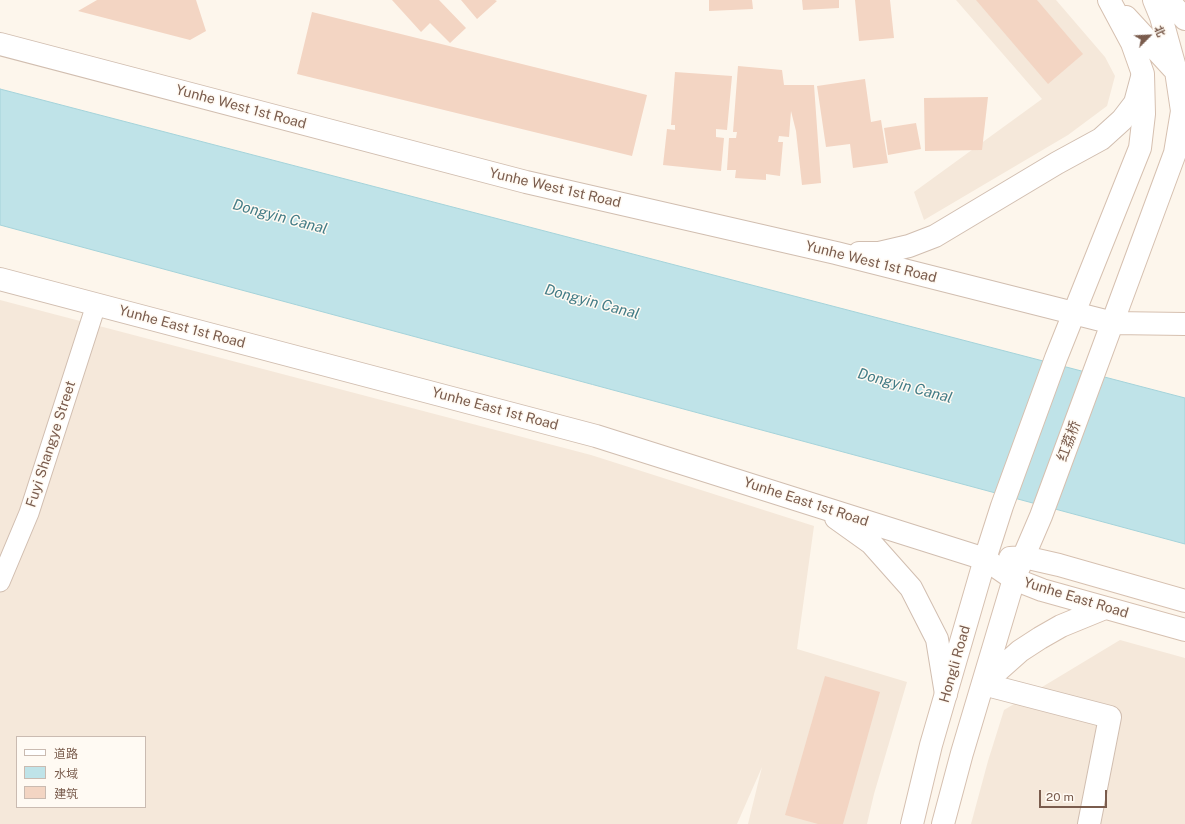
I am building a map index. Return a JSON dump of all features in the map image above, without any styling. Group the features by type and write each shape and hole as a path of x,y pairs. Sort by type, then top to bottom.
{"street":[{"path":"1075,314 1140,148 1144,114 1143,74 1132,43 1110,0"},
{"path":"1110,0 1180,76"},
{"name":"红荔桥","path":"1024,557 1041,516 1175,153 1182,111 1180,76 1154,0"},
{"path":"1168,0 1185,20"},
{"name":"Yunhe West 1st Road","path":"0,44 526,182 836,253 1113,323 1185,324"},
{"path":"836,253 879,253 909,246 941,233 1057,163 1100,139 1122,120 1135,103 1143,74"},
{"name":"Yunhe East 1st Road","path":"0,279 596,436 985,559"},
{"name":"Fuyi Shangye Street","path":"0,582 29,513 96,305"},
{"name":"Hongli Road","path":"912,824 946,694 985,559 1002,506 1056,358 1075,314"},
{"path":"820,507 871,543 911,588 937,639 946,694"},
{"path":"943,824 962,753 984,684 1014,579 1024,557"},
{"name":"Yunhe East Road","path":"985,559 1024,557 1059,565 1185,601"},
{"name":"Yunhe East Road","path":"985,559 1014,579 1042,590 1185,630"},
{"path":"984,684 1020,651 1040,638 1061,626 1105,608"},
{"path":"984,684 1110,717 1089,824"}],"shaded area":[{"path":"956,0 1056,0 1105,57 1115,76 1107,106 1068,135 924,220 914,192 1042,99"},
{"path":"0,300 591,455 814,526 797,649 907,682 874,794 867,824 748,824 762,767 737,824 0,824"},
{"path":"1120,640 1185,658 1185,824 971,824 1004,710"}],"water":[{"name":"Dongyin Canal","path":"0,89 1185,398 1185,544 0,225"}],"building":[{"path":"97,0 196,0 206,31 190,40 78,11"},
{"path":"392,0 439,0 466,28 450,43 430,23 421,32"},
{"path":"461,0 495,0 497,1 477,19"},
{"path":"709,0 752,0 753,9 709,11"},
{"path":"802,0 839,0 839,8 803,10"},
{"path":"855,0 890,0 894,38 859,41"},
{"path":"976,0 1037,0 1083,54 1048,84"},
{"path":"312,12 647,95 632,156 297,74"},
{"path":"738,66 782,70 784,85 814,85 821,183 802,185 796,131 791,111 789,137 779,136 778,142 783,142 780,176 766,174 766,180 735,178 736,170 727,170 729,138 736,138 737,132 733,132"},
{"path":"675,72 732,76 727,130 716,129 716,137 724,138 721,171 663,165 667,129 675,130 675,125 671,125"},
{"path":"865,79 871,122 881,120 888,163 853,168 850,144 826,147 817,86"},
{"path":"988,97 982,150 925,151 924,98"},
{"path":"916,123 921,149 888,155 884,128"},
{"path":"825,676 880,692 843,824 818,824 785,815"}]}
